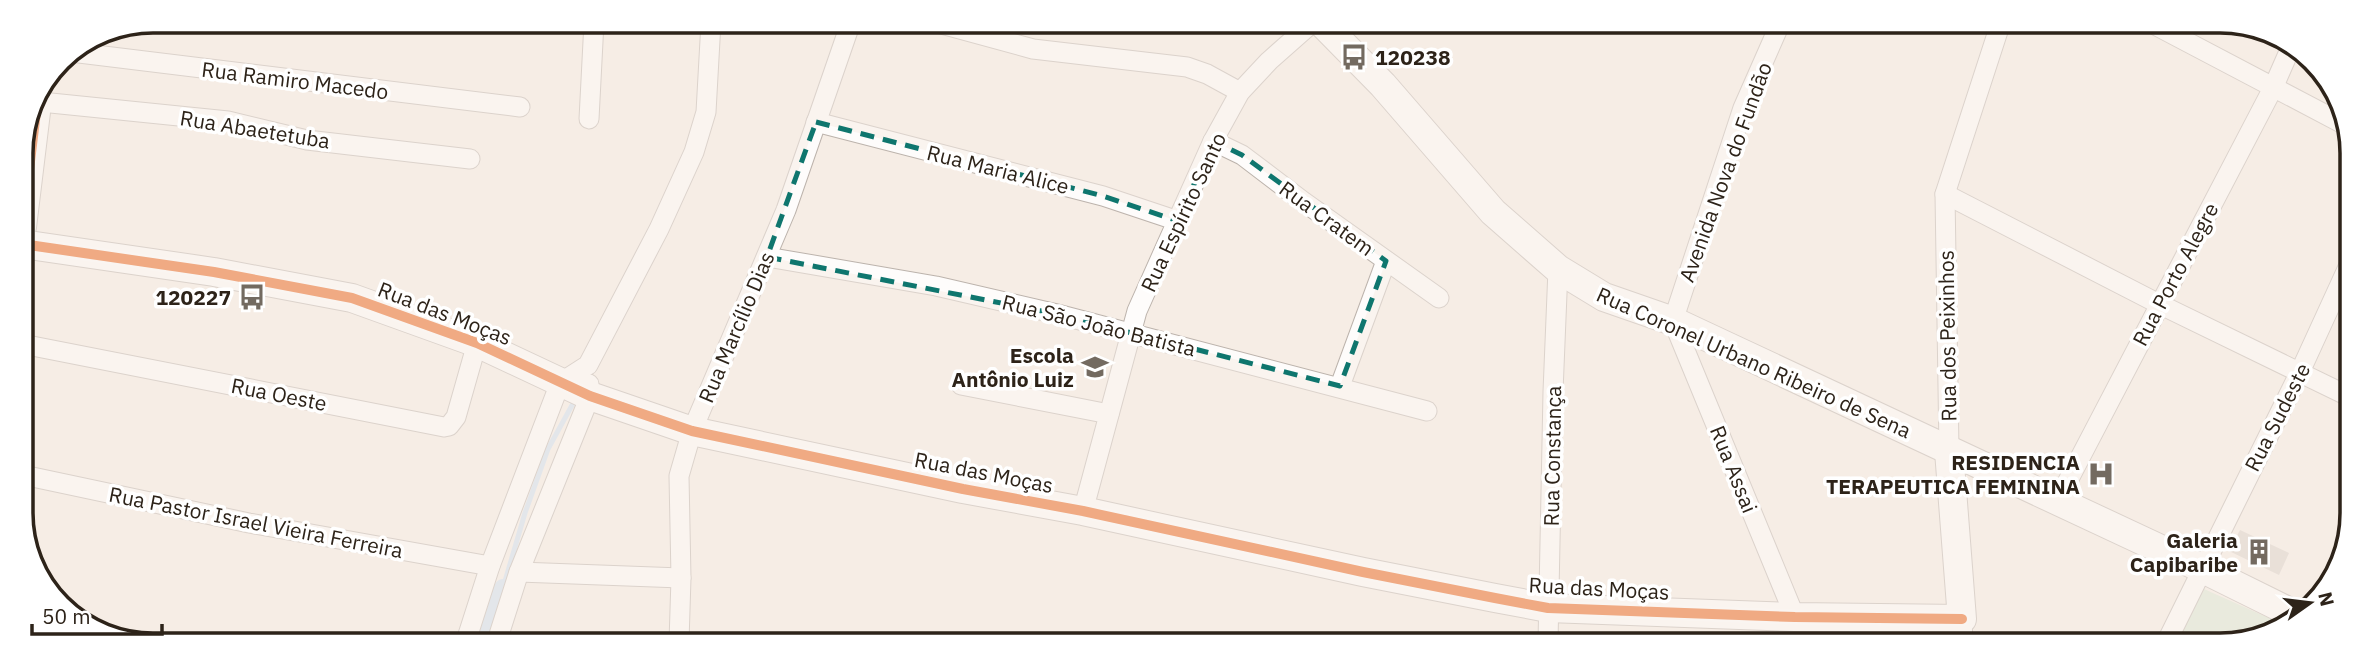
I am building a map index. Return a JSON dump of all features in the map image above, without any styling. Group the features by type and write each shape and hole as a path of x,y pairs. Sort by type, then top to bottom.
{"street":[{"path":"589,119 593,33"},
{"path":"469,633 490,566 560,383 588,365 659,229 694,152 706,112 710,33"},
{"name":"Rua Marcílio Dias","path":"679,633 679,476 692,431 786,210 847,33"},
{"path":"997,33 1033,49 1187,67 1207,74 1240,92"},
{"name":"Rua Espírito Santo","path":"1083,511 1137,311 1213,141 1240,92 1301,33"},
{"name":"Rua Coronel Urbano Ribeiro de Sena","path":"1332,33 1383,85 1493,212 1558,269 1604,297 1673,321 2058,500 2288,611"},
{"name":"Avenida Nova do Fundão","path":"1673,321 1743,108 1776,33"},
{"name":"Rua dos Peixinhos","path":"1962,632 1949,451 1945,194 1997,33"},
{"path":"2170,33 2334,119"},
{"name":"Rua Ramiro Macedo","path":"86,54 520,107"},
{"name":"Rua Porto Alegre","path":"2058,500 2273,88 2288,54"},
{"name":"Rua Abaetetuba","path":"45,102 228,121 307,140 470,159"},
{"name":"Rua Maria Alice","path":"816,122 1103,196 1178,221"},
{"name":"Rua Cratem","path":"1213,141 1242,155 1439,298"},
{"path":"1945,194 2159,304 2340,392"},
{"name":"Rua das Moças","path":"34,246 214,272 352,298 477,343 590,396 692,431 963,489 1083,511 1363,572 1548,608 1795,617 1962,632"},
{"name":"Rua São João Batista","path":"767,257 936,286 1130,332 1427,411"},
{"path":"1340,386 1386,261"},
{"name":"Rua Constança","path":"1548,632 1558,269"},
{"name":"Rua Sudeste","path":"2171,632 2300,373 2340,285"},
{"name":"Rua Assai","path":"1673,321 1795,617"},
{"name":"Rua Oeste","path":"33,346 444,427 449,426 456,417 477,343"},
{"path":"500,633 519,572 590,396 588,365"},
{"path":"961,384 1109,414"},
{"name":"Rua Pastor Israel Vieira Ferreira","path":"33,477 249,523 490,566"},
{"path":"519,572 681,578"}],"highlighted area":[{"path":"816,122 1103,196 1178,221 1213,141 1242,155 1386,261 1340,386 1057,314 767,257"}],"green space":[{"path":"2202,589 2273,620 2228,632 2180,632"}],"building":[{"name":"Galeria Capibaribe","path":"2240,530 2289,553 2279,575 2229,551"}],"waterway":[{"path":"503,588 525,513 548,449 576,398"},
{"path":"489,633 503,588"}],"cycle path":[{"path":"34,246 214,272 352,298 477,343 590,396 692,431 1495,598 1548,608 1795,617 1962,619"}],"place":[{"name":"120238","path":"1354,57"},
{"name":"120227","path":"252,297"},
{"name":"Escola Antônio Luiz","path":"1095,367"},
{"name":"RESIDENCIA TERAPEUTICA FEMININA","path":"2101,474"},
{"name":"Galeria Capibaribe","path":"2259,552"}]}
